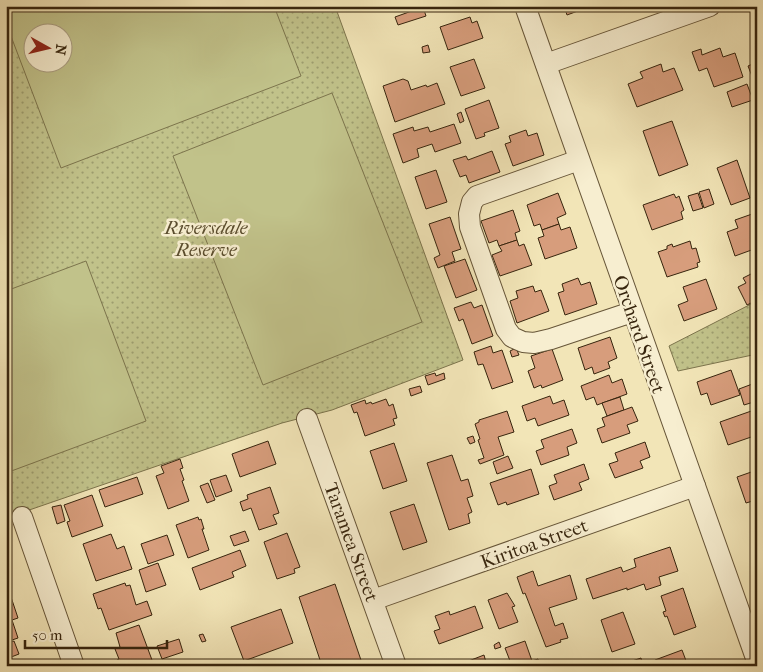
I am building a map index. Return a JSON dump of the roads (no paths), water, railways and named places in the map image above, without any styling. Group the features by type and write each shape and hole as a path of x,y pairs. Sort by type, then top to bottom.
{"street":[{"name":"Orchard Street","path":"524,6 757,661"},
{"path":"546,64 710,6"},
{"path":"579,160 477,196 472,202 469,214 470,227 488,279 506,329 512,337 523,342 534,343 551,339 632,312"},
{"name":"Taramea Street","path":"307,419 396,666"},
{"name":"Kiritoa Street","path":"373,600 695,486"},
{"path":"22,517 74,666"}],"park label":[{"name":"Riversdale Reserve","path":"206,238"}]}
